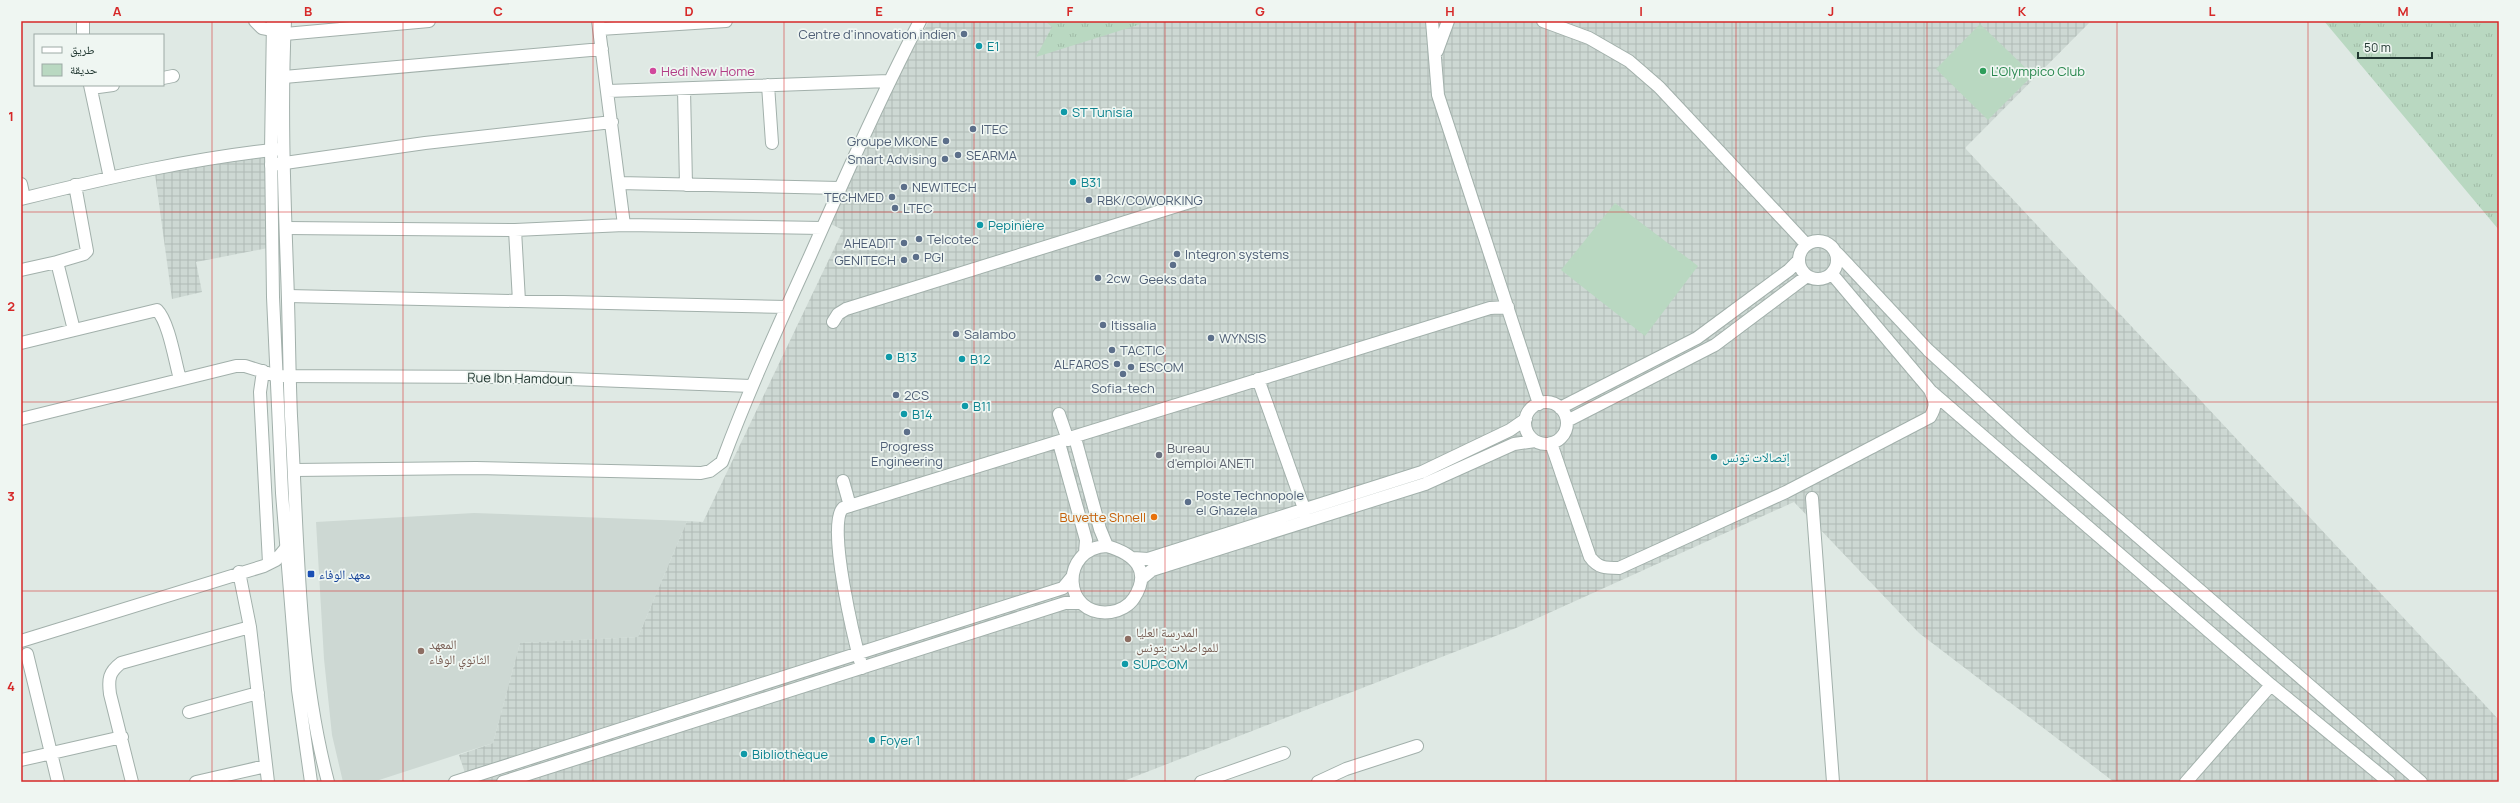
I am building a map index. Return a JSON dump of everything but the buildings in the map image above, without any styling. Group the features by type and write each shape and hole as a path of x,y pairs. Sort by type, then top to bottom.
{"street":[{"path":"83,21 83,34"},
{"path":"255,21 262,28 277,29 430,21"},
{"path":"285,21 277,29 271,150 277,165 286,228 288,296 283,376 294,470 303,625 309,679 321,755 328,782"},
{"path":"624,225 599,25 726,21"},
{"path":"294,470 476,468 710,471 722,462 751,386 839,188 889,81 920,21"},
{"path":"1432,21 1435,56 1435,80 1438,95 1539,404"},
{"path":"1435,56 1448,21"},
{"path":"1542,21 1589,38 1629,61 1659,87 1806,244"},
{"path":"277,29 284,77 283,149 277,165 286,548 298,690 311,782"},
{"path":"284,77 602,49"},
{"path":"608,91 889,81"},
{"path":"768,85 772,143"},
{"path":"102,86 91,87 110,178"},
{"path":"684,89 686,185"},
{"path":"277,165 425,144 612,122"},
{"path":"21,184 23,198 75,185 218,156 283,149"},
{"path":"619,183 839,188"},
{"path":"21,270 57,262 84,254 87,251 75,185"},
{"path":"833,322 838,314 846,309 1193,201"},
{"path":"286,228 516,230 624,225 822,228"},
{"path":"516,230 519,301"},
{"path":"1560,408 1697,338 1789,270 1798,261 1802,248 1806,244 1815,240 1825,241 1928,350 2022,436 2421,782"},
{"path":"1798,261 1802,271 1807,276 1815,279 1825,278 1832,274 1838,260 1837,253"},
{"path":"57,262 74,330"},
{"path":"1832,274 1930,390 2271,685 2389,782"},
{"path":"1567,420 1715,345 1807,276"},
{"path":"288,296 787,307"},
{"path":"862,668 837,538 836,525 839,511 850,506 1490,308 1508,306"},
{"path":"21,343 157,310 162,314 180,379"},
{"name":"Rue Ibn Hamdoun","path":"21,419 95,402 226,367 245,366 283,376 518,377 751,386"},
{"path":"263,371 260,392 269,563"},
{"path":"1258,380 1309,522"},
{"path":"1551,443 1590,557 1596,565 1605,568 1618,568 1786,492 1930,417 1935,409 1935,400 1930,390"},
{"path":"1141,579 1152,570 1309,522 1424,484 1514,444 1535,441 1551,443 1563,435 1567,420 1560,408 1546,402 1539,404 1529,411 1526,420 1526,428 1535,441"},
{"path":"1059,414 1067,440 1107,546"},
{"path":"1133,558 1148,559 1422,472 1510,430 1526,420"},
{"path":"1067,440 1086,540 1085,553"},
{"path":"843,482 850,506"},
{"path":"1812,498 1833,782"},
{"path":"1095,546 1107,546 1126,552 1133,558 1140,566 1141,579 1133,600 1119,611 1104,613 1092,610 1081,603 1073,591 1072,577 1073,571 1085,553 1095,546"},
{"path":"21,641 269,563 276,560 286,548"},
{"path":"239,572 250,627 268,782"},
{"path":"456,782 687,710 858,653 1063,588 1072,577"},
{"path":"503,782 1065,603 1081,603"},
{"path":"132,782 122,737 110,694 108,682 112,670 121,663 250,627"},
{"path":"27,654 58,782"},
{"path":"2186,782 2271,685"},
{"path":"189,712 258,693"},
{"path":"21,760 122,737"},
{"path":"302,782 305,745"},
{"path":"1318,782 1346,769 1417,746"},
{"path":"1201,782 1216,780 1284,753"},
{"path":"196,782 266,766"}],"shaded area":[{"path":"929,21 2091,21 1965,148 2499,720 2499,782 2114,782 1919,633 1794,502 1516,628 1121,782 468,782 459,755 493,743 520,643 638,637 687,521 703,522 843,230 831,224 903,67"},
{"path":"266,153 268,248 196,262 202,292 172,299 155,174"},
{"name":"المعهد الثانوي الوفاء","path":"474,513 687,521 638,637 520,643 493,743 373,782 343,782 332,735 324,659 316,522"}],"green space":[{"path":"1045,21 1136,21 1141,24 1036,57 1052,27"},
{"path":"2324,21 2499,21 2499,230"},
{"name":"L'Olympico Club","path":"1980,24 2033,75 1988,120 1936,69"},
{"path":"1615,203 1698,266 1645,336 1561,270"}],"place":[{"name":"Centre d'innovation indien","path":"964,34"},
{"name":"E1","path":"979,46"},
{"name":"Hedi New Home","path":"653,71"},
{"name":"L'Olympico Club","path":"1983,71"},
{"name":"ST Tunisia","path":"1064,112"},
{"name":"ITEC","path":"973,129"},
{"name":"Groupe MKONE","path":"946,141"},
{"name":"SEARMA","path":"958,155"},
{"name":"Smart Advising","path":"945,159"},
{"name":"B31","path":"1073,182"},
{"name":"NEWITECH","path":"904,187"},
{"name":"TECHMED","path":"892,197"},
{"name":"RBK/COWORKING","path":"1089,200"},
{"name":"LTEC","path":"895,208"},
{"name":"Pepinière","path":"980,225"},
{"name":"Telcotec","path":"919,239"},
{"name":"AHEADIT","path":"904,243"},
{"name":"Integron systems","path":"1177,254"},
{"name":"PGI","path":"916,257"},
{"name":"GENITECH","path":"904,260"},
{"name":"Geeks data","path":"1173,265"},
{"name":"2cw","path":"1098,278"},
{"name":"Itissalia","path":"1103,325"},
{"name":"Salambo","path":"956,334"},
{"name":"WYNSIS","path":"1211,338"},
{"name":"TACTIC","path":"1112,350"},
{"name":"B13","path":"889,357"},
{"name":"B12","path":"962,359"},
{"name":"ALFAROS","path":"1117,364"},
{"name":"ESCOM","path":"1131,367"},
{"name":"Sofia-tech","path":"1123,374"},
{"name":"2CS","path":"896,395"},
{"name":"B11","path":"965,406"},
{"name":"B14","path":"904,414"},
{"name":"Progress Engineering","path":"907,432"},
{"name":"Bureau d'emploi ANETI","path":"1159,455"},
{"name":"إتصالات تونس","path":"1714,457"},
{"name":"Poste Technopole el Ghazela","path":"1188,502"},
{"name":"Buvette Shnell","path":"1154,517"},
{"name":"معهد الوفاء","path":"311,574"},
{"name":"المدرسة العليا للمواصلات بتونس","path":"1128,639"},
{"name":"المعهد الثانوي الوفاء","path":"421,651"},
{"name":"SUPCOM","path":"1125,664"},
{"name":"Foyer 1","path":"872,740"},
{"name":"Bibliothèque","path":"744,754"}]}
